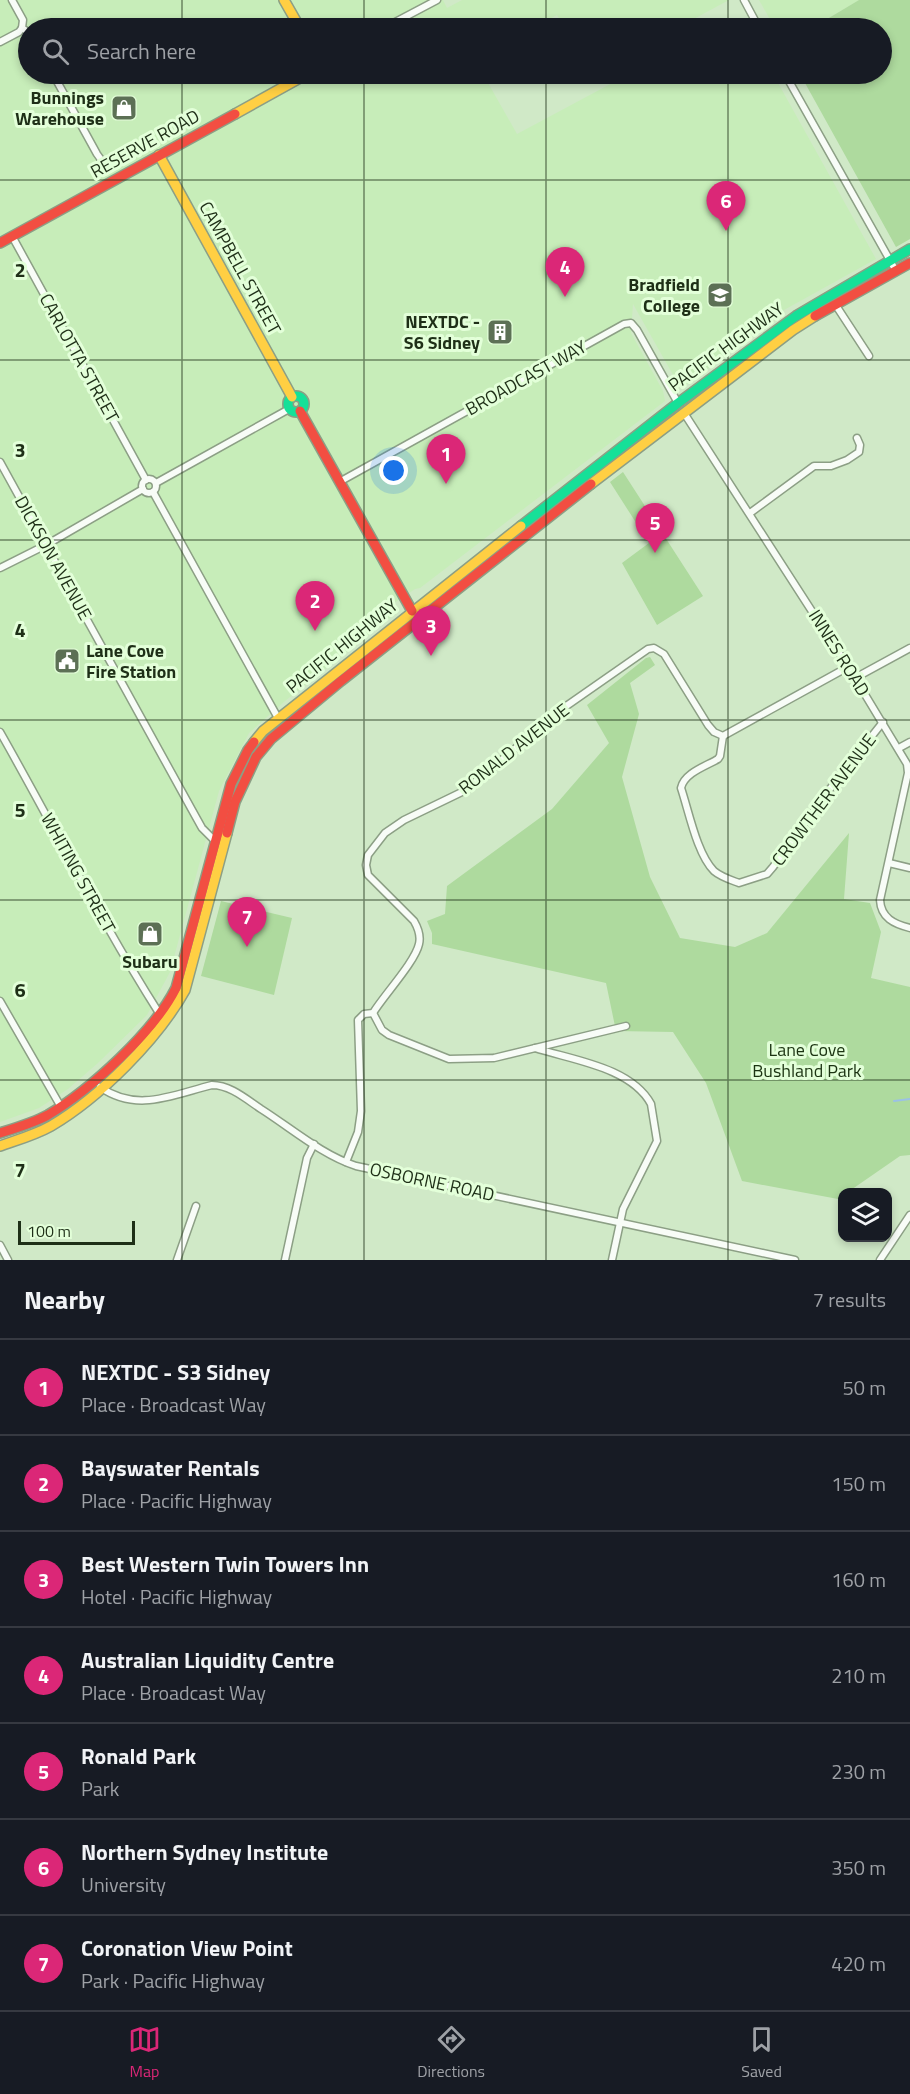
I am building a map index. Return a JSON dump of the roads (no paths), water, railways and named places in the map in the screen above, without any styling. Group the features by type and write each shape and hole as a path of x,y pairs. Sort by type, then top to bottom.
{"main road":[{"path":"284,0 294,18"},
{"name":"RESERVE ROAD","path":"0,243 289,84"},
{"name":"CAMPBELL STREET","path":"159,155 292,397"},
{"name":"PACIFIC HIGHWAY","path":"0,1133 38,1120 60,1107 93,1080 159,1013 176,988 227,797 239,767 254,741 278,718 412,611 678,403 796,316 910,249"},
{"name":"PACIFIC HIGHWAY","path":"0,1146 44,1130 66,1116 101,1087 142,1046 180,1002 235,802 261,751 286,726 684,412 793,330 910,263"},
{"path":"292,397 300,397 304,401 304,406 300,411 289,409 288,403 292,397"},
{"path":"300,411 418,622"}],"street":[{"path":"12,0 22,18"},
{"path":"403,18 437,0"},
{"path":"744,0 754,18"},
{"path":"0,42 18,33"},
{"path":"58,84 102,161"},
{"path":"791,84 896,271"},
{"name":"CARLOTTA STREET","path":"12,236 146,480"},
{"path":"835,304 869,356"},
{"name":"BROADCAST WAY","path":"341,481 624,324 631,323 637,330 678,403"},
{"path":"156,483 289,409"},
{"name":"INNES ROAD","path":"684,412 883,722 907,764 908,773 880,900 884,915 892,922 910,928"},
{"path":"750,513 813,466 831,466 848,460 860,452 857,438"},
{"name":"DICKSON AVENUE","path":"0,462 202,828 215,841"},
{"path":"143,489 146,480 150,479 156,483"},
{"path":"153,492 156,483"},
{"path":"0,568 46,545 143,489"},
{"path":"143,489 148,493 153,492"},
{"path":"153,492 278,718"},
{"name":"RONALD AVENUE","path":"346,1162 358,1132 361,1111 358,1020 364,1014 373,1012 412,958 420,938 414,921 368,875 366,860 370,850 390,829 466,790 562,709 648,649 654,648 664,654 708,726 723,736"},
{"path":"855,678 910,648"},
{"path":"723,736 848,667"},
{"name":"CROWTHER AVENUE","path":"723,736 718,759 687,777 681,788 700,847 711,867 716,873 739,884 766,874 773,867 883,722"},
{"name":"WHITING STREET","path":"0,732 143,989 159,1013"},
{"path":"899,748 910,742"},
{"path":"889,863 910,868"},
{"path":"0,1001 66,1116"},
{"path":"373,1012 382,1030 389,1035 449,1059 494,1058 626,1026"},
{"path":"535,1048 624,1076 648,1098 651,1104 657,1141 630,1193 620,1222 612,1260"},
{"name":"OSBORNE ROAD","path":"93,1080 117,1097 141,1102 220,1085 346,1162 795,1260"},
{"path":"285,1260 307,1158 314,1144"},
{"path":"177,1260 196,1206"},
{"path":"880,1260 910,1215"},
{"path":"1,1248 8,1260"}],"waterway":[{"path":"894,1101 910,1099"}],"place":[{"name":"Bunnings Warehouse","path":"124,108"},
{"name":"Northern Sydney Institute","path":"726,231"},
{"name":"Bradfield College","path":"720,295"},
{"name":"Australian Liquidity Centre","path":"565,297"},
{"name":"NEXTDC - S6 Sidney","path":"500,332"},
{"name":"NEXTDC - S3 Sidney","path":"446,484"},
{"name":"Ronald Park","path":"655,553"},
{"name":"Bayswater Rentals","path":"315,631"},
{"name":"Best Western Twin Towers Inn","path":"431,656"},
{"name":"Lane Cove Fire Station","path":"67,661"},
{"name":"Subaru","path":"150,934"},
{"name":"Coronation View Point","path":"247,947"}],"park label":[{"name":"Lane Cove Bushland Park","path":"807,1060"}]}
